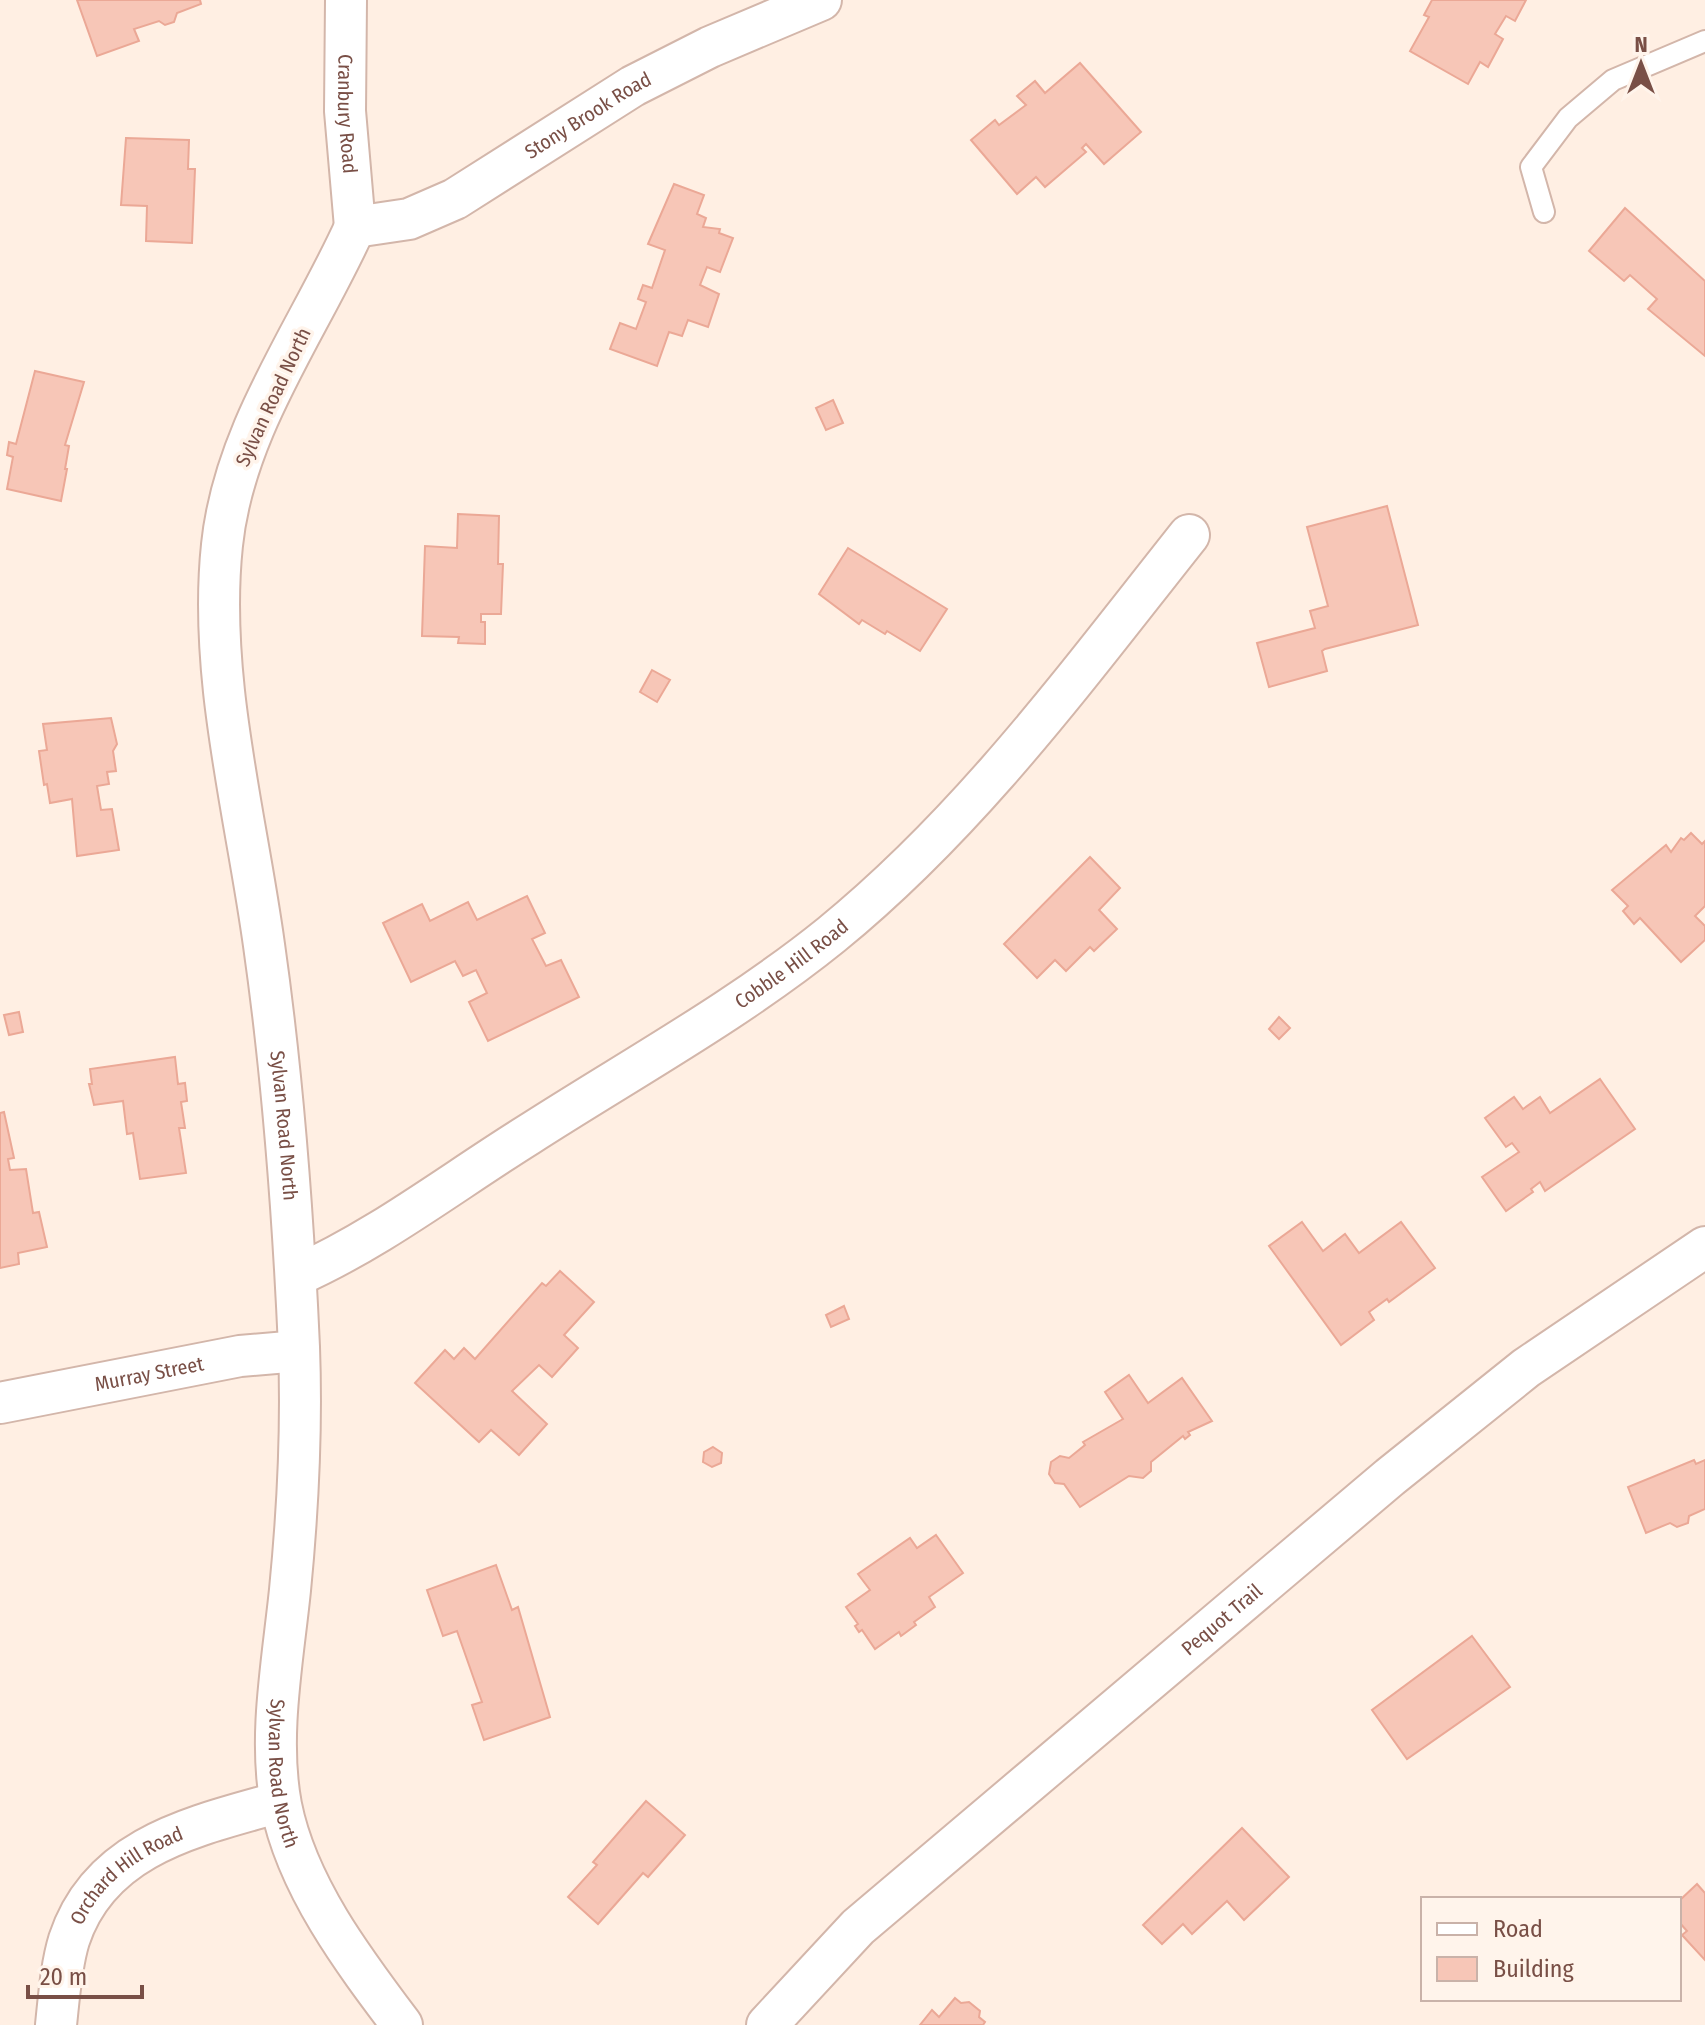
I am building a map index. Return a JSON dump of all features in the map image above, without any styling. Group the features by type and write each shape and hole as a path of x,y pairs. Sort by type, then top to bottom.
{"street":[{"name":"Cranbury Road","path":"346,0 345,111 355,227"},
{"name":"Stony Brook Road","path":"355,227 409,219 455,199 633,86 722,42 821,0"},
{"name":"Sylvan Road North","path":"355,227 274,385 241,460 225,518 219,591 223,664 277,1049 296,1276 299,1351 297,1521 278,1725 280,1802 290,1839 312,1889 402,2025"},
{"name":"Cobble Hill Road","path":"296,1276 379,1233 750,994 830,936 912,864 1016,754 1189,535"},
{"name":"Pequot Trail","path":"767,2025 858,1927 1390,1477 1526,1368 1705,1247"},
{"name":"Murray Street","path":"0,1403 240,1356 299,1351"},
{"name":"Orchard Hill Road","path":"56,2025 68,1944 86,1904 97,1888 128,1859 169,1835 280,1802"}],"lane":[{"path":"1544,212 1531,167 1568,118 1613,80 1705,41"}],"building":[{"path":"77,0 200,0 201,4 177,13 174,22 165,25 159,21 134,29 139,41 97,56"},
{"path":"1432,0 1526,0 1515,21 1506,16 1495,34 1503,39 1488,67 1480,62 1468,84 1410,51 1429,17 1424,15"},
{"path":"1080,63 1141,132 1104,164 1086,144 1082,148 1086,152 1045,187 1036,177 1017,194 971,140 995,120 999,125 1026,105 1017,96 1035,81 1045,93"},
{"path":"126,138 189,140 188,169 195,169 192,243 146,241 147,206 121,205"},
{"path":"674,184 704,195 697,214 706,218 703,227 720,229 719,233 733,238 720,272 707,267 700,285 719,294 708,327 688,320 682,336 669,332 657,366 610,349 620,323 636,329 646,302 638,299 643,285 652,288 665,250 648,244"},
{"path":"1625,208 1705,281 1705,356 1648,309 1657,299 1630,275 1624,281 1589,251"},
{"path":"35,371 84,382 65,445 69,446 61,501 7,489 13,457 7,455 9,442 16,444"},
{"path":"833,400 843,423 826,430 816,408"},
{"path":"1387,506 1418,625 1325,649 1322,651 1327,671 1269,687 1257,643 1315,628 1310,611 1328,606 1307,527"},
{"path":"458,514 499,516 498,564 503,564 501,614 481,614 481,622 485,622 485,644 458,643 459,637 422,636 425,546 457,548"},
{"path":"848,548 947,609 920,651 887,631 885,634 862,620 859,624 819,594"},
{"path":"652,670 670,680 657,702 640,692"},
{"path":"111,718 117,744 113,751 116,771 107,772 109,784 97,786 101,810 112,809 119,850 77,856 72,799 50,803 47,784 44,785 39,751 47,750 43,724"},
{"path":"1691,833 1702,844 1705,841 1705,906 1695,916 1705,926 1705,940 1681,962 1640,918 1634,924 1623,911 1628,906 1612,890 1666,845 1671,852 1681,838 1684,840"},
{"path":"1090,857 1120,888 1099,910 1117,929 1094,951 1090,947 1066,971 1055,960 1037,978 1004,944"},
{"path":"527,896 545,933 532,939 546,966 561,960 579,997 488,1041 469,1002 487,993 476,970 463,976 455,961 411,982 383,923 422,904 430,921 468,902 477,920"},
{"path":"19,1012 23,1032 9,1035 4,1015"},
{"path":"1279,1017 1290,1028 1279,1039 1269,1029"},
{"path":"175,1057 178,1084 185,1083 187,1101 181,1102 185,1128 179,1128 186,1173 140,1179 133,1133 127,1134 123,1101 94,1105 89,1084 92,1084 90,1069"},
{"path":"1600,1079 1635,1129 1545,1191 1540,1182 1531,1189 1533,1192 1506,1211 1482,1177 1519,1152 1512,1143 1506,1147 1485,1118 1514,1097 1523,1109 1540,1097 1550,1113"},
{"path":"4,1112 14,1158 8,1159 10,1170 26,1169 33,1213 39,1212 47,1247 18,1253 19,1264 0,1268 0,1113"},
{"path":"1302,1222 1323,1251 1345,1234 1359,1253 1401,1222 1435,1268 1389,1302 1387,1299 1369,1312 1374,1320 1341,1345 1269,1246"},
{"path":"560,1271 594,1302 564,1335 578,1348 552,1377 539,1365 512,1391 547,1424 519,1455 491,1430 479,1442 415,1383 445,1350 454,1359 464,1348 475,1359 542,1283 546,1286"},
{"path":"844,1306 849,1319 831,1327 826,1315"},
{"path":"1129,1375 1148,1403 1182,1378 1212,1421 1188,1432 1190,1435 1185,1439 1183,1436 1151,1462 1151,1471 1143,1478 1129,1476 1080,1507 1064,1484 1055,1483 1049,1474 1051,1462 1060,1456 1069,1458 1085,1445 1083,1442 1123,1419 1105,1392"},
{"path":"713,1447 722,1453 721,1463 712,1467 703,1462 704,1452"},
{"path":"1694,1460 1696,1464 1705,1460 1705,1509 1689,1516 1688,1523 1677,1527 1670,1523 1646,1533 1628,1487"},
{"path":"936,1535 963,1573 929,1597 935,1607 914,1622 916,1625 901,1636 899,1632 875,1649 862,1630 859,1632 855,1626 858,1624 846,1607 870,1590 858,1574 910,1538 917,1548"},
{"path":"496,1565 512,1610 518,1607 550,1717 484,1740 472,1705 482,1702 457,1631 443,1636 427,1590"},
{"path":"1472,1636 1510,1687 1407,1759 1372,1710"},
{"path":"646,1801 685,1835 648,1877 643,1873 598,1924 568,1897 597,1865 593,1862"},
{"path":"1242,1828 1289,1877 1244,1920 1227,1901 1192,1934 1183,1924 1162,1944 1143,1925"},
{"path":"1697,1884 1705,1893 1705,1960 1682,1935 1687,1931 1681,1924 1681,1899"},
{"path":"955,1998 961,2003 969,2002 980,2011 979,2017 985,2022 983,2025 920,2025 932,2010 939,2017"}]}
